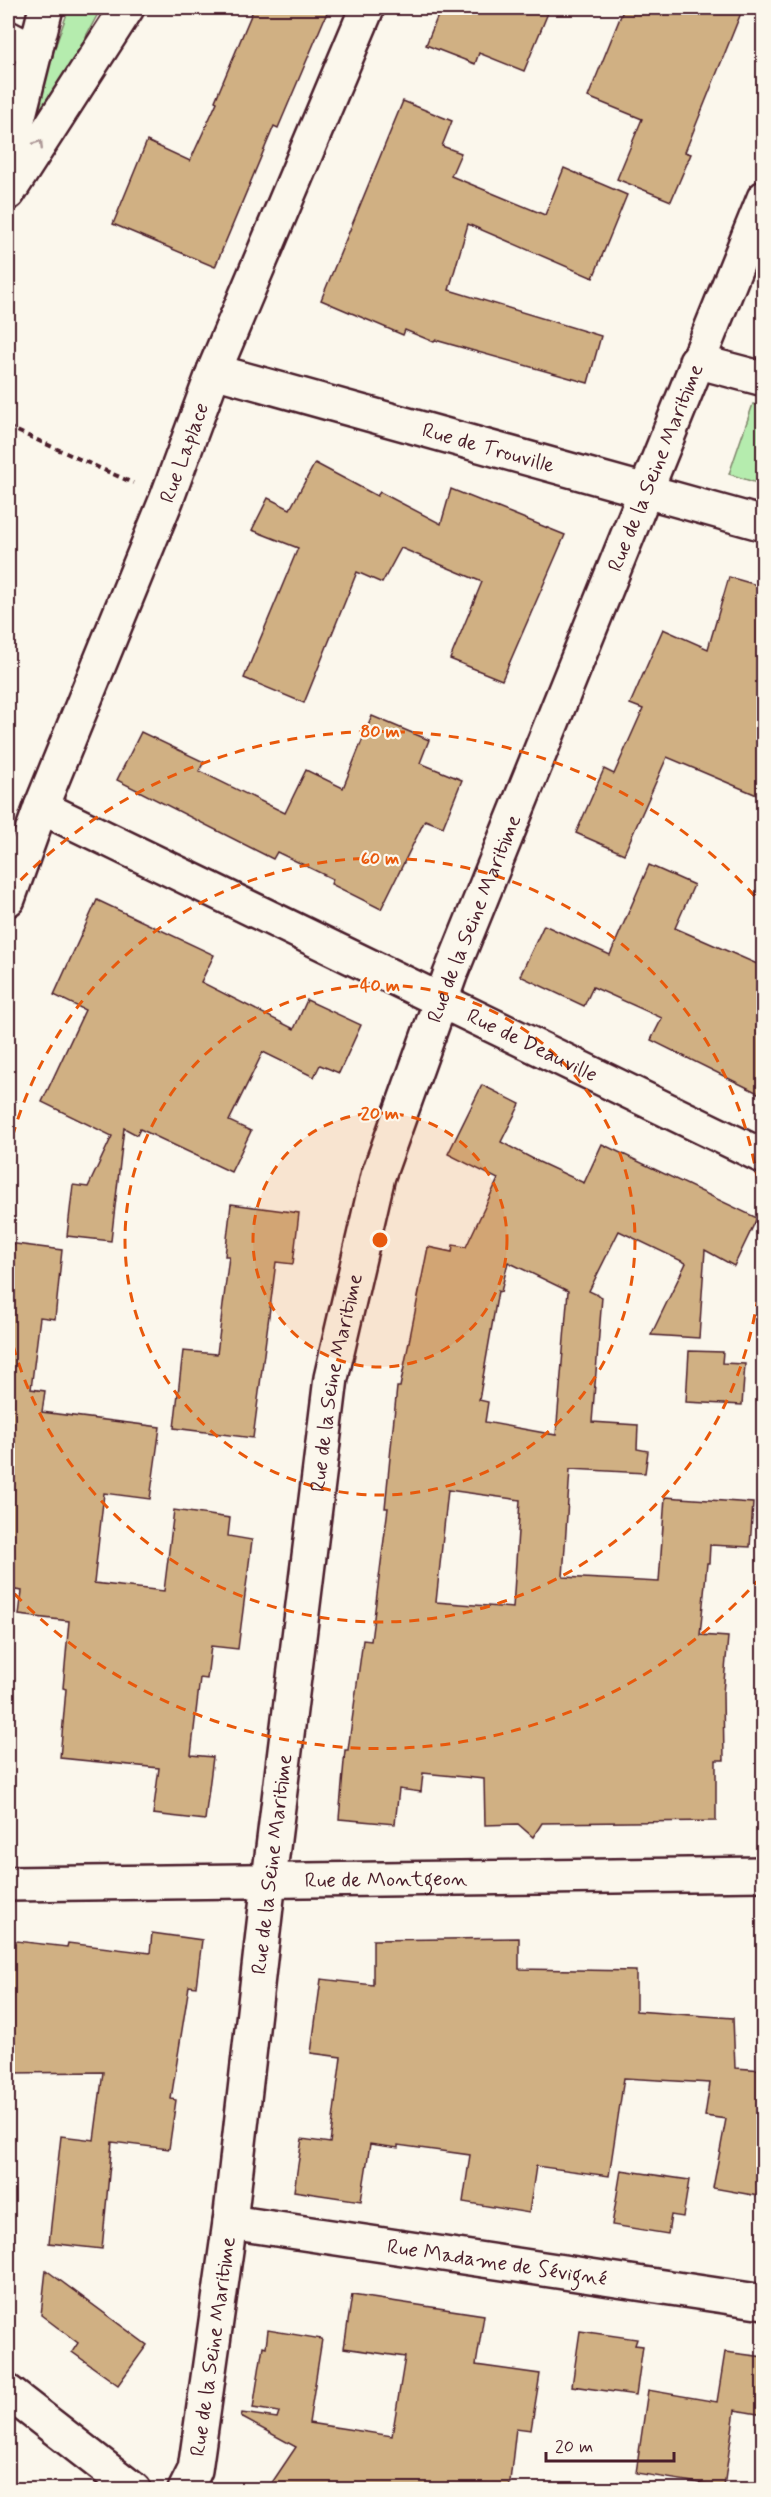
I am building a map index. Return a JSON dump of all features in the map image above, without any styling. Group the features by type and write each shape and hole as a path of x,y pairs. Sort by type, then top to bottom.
{"street":[{"path":"8,159 21,45 46,8"},
{"path":"8,193 127,8"},
{"name":"Rue Laplace","path":"8,899 41,807 167,498 214,371 367,8"},
{"name":"Rue de la Seine Maritime","path":"185,2490 195,2470 230,2222 268,1881 331,1378 378,1176 440,1000 696,361 764,198"},
{"path":"696,361 764,379"},
{"name":"Rue de Trouville","path":"214,371 764,524"},
{"name":"Rue de Deauville","path":"41,807 764,1157"},
{"name":"Rue de Montgeon","path":"8,1884 764,1874"},
{"name":"Rue Madame de Sévigné","path":"230,2222 764,2302"},
{"path":"8,2392 134,2490"}],"path":[{"path":"8,428 167,498"}],"green space":[{"path":"69,8 101,8 8,182 8,179"},
{"path":"753,404 763,407 763,485 729,474"}],"building":[{"path":"254,8 329,8 278,128 274,126 215,267 113,224 147,141 190,161 217,102 215,101"},
{"path":"441,8 550,8 524,71 479,53 475,64 426,45"},
{"path":"624,8 642,14 645,8 743,8 685,152 691,154 671,201 617,179 642,119 588,97"},
{"path":"403,101 452,121 442,146 461,153 451,176 545,215 564,168 627,195 593,278 468,224 449,290 601,336 588,383 435,340 434,342 405,330 403,335 321,300"},
{"path":"315,463 377,496 380,492 441,524 451,489 565,535 502,680 450,659 482,582 401,548 382,583 357,572 304,703 244,678 298,548 252,530 268,498 290,509"},
{"path":"729,577 764,587 764,798 667,757 624,854 576,833 604,769 614,774 643,709 630,704 663,629 708,649"},
{"path":"372,716 429,740 420,763 462,780 443,827 425,820 381,909 331,884 333,879 277,852 273,859 117,780 141,732 204,762 199,771 285,813 306,770 343,788"},
{"path":"649,865 694,885 675,928 764,967 764,1096 651,1040 662,1018 593,987 584,1006 520,976 544,925 610,955"},
{"path":"97,900 214,955 201,982 294,1029 307,1000 361,1025 339,1073 320,1065 314,1077 263,1052 229,1121 251,1131 231,1172 140,1129 137,1135 124,1128 111,1241 67,1236 73,1185 88,1187 112,1136 42,1102 85,1010 54,995"},
{"path":"482,1085 520,1104 501,1142 539,1162 584,1183 602,1144 757,1218 734,1266 705,1250 699,1338 651,1335 686,1263 619,1231 589,1291 602,1297 592,1422 638,1425 637,1449 648,1451 645,1473 570,1469 563,1577 659,1582 665,1497 753,1503 750,1547 710,1545 709,1563 707,1563 700,1635 728,1637 723,1693 724,1760 716,1760 716,1821 542,1823 533,1837 518,1824 485,1825 484,1779 423,1773 421,1792 399,1789 395,1824 339,1819 345,1750 348,1750 363,1640 371,1641 388,1508 385,1508 397,1387 400,1387 428,1247 452,1252 453,1245 466,1247 498,1179 448,1154","holes":["508,1262 568,1291 556,1435 485,1422 488,1402 479,1400 498,1291 501,1292","448,1490 520,1500 513,1608 436,1602"]},
{"path":"231,1204 299,1213 293,1264 276,1262 253,1438 174,1428 183,1351 217,1354 229,1256 225,1256"},
{"path":"8,1243 62,1250 55,1319 40,1317 31,1389 45,1391 42,1412 160,1427 150,1499 104,1493 94,1583 164,1591 174,1510 230,1518 228,1536 252,1540 238,1649 211,1646 207,1679 200,1678 191,1755 213,1757 205,1820 153,1814 159,1768 60,1758 69,1621 19,1615 22,1591 8,1589"},
{"path":"689,1351 723,1352 722,1363 745,1364 742,1405 686,1402"},
{"path":"152,1933 202,1940 196,1987 189,1986 171,2099 176,2100 169,2149 112,2142 102,2249 49,2243 61,2136 94,2140 103,2072 8,2073 8,1940 67,1947 68,1943 150,1953"},
{"path":"519,1938 519,1969 636,1971 636,2011 733,2018 735,2068 764,2070 764,2197 713,2188 726,2119 705,2116 710,2083 624,2078 609,2176 536,2166 529,2213 463,2202 470,2155 398,2145 398,2148 370,2144 361,2201 294,2191 302,2139 330,2143 341,2057 311,2053 321,1979 373,1985 373,1940"},
{"path":"621,2170 689,2180 683,2217 671,2215 668,2234 612,2225"},
{"path":"46,2270 147,2345 118,2385 72,2352 78,2343 41,2315"},
{"path":"352,2295 484,2315 476,2365 540,2374 531,2430 516,2428 509,2490 267,2490 296,2447 241,2417 242,2413 277,2418 279,2412 253,2408 263,2346 266,2347 268,2330 322,2339 309,2423 392,2436 405,2357 344,2348"},
{"path":"580,2331 637,2339 635,2345 643,2346 636,2395 572,2386"},
{"path":"725,2352 764,2357 764,2415 735,2410 724,2487 636,2473 648,2390 717,2402"}]}
